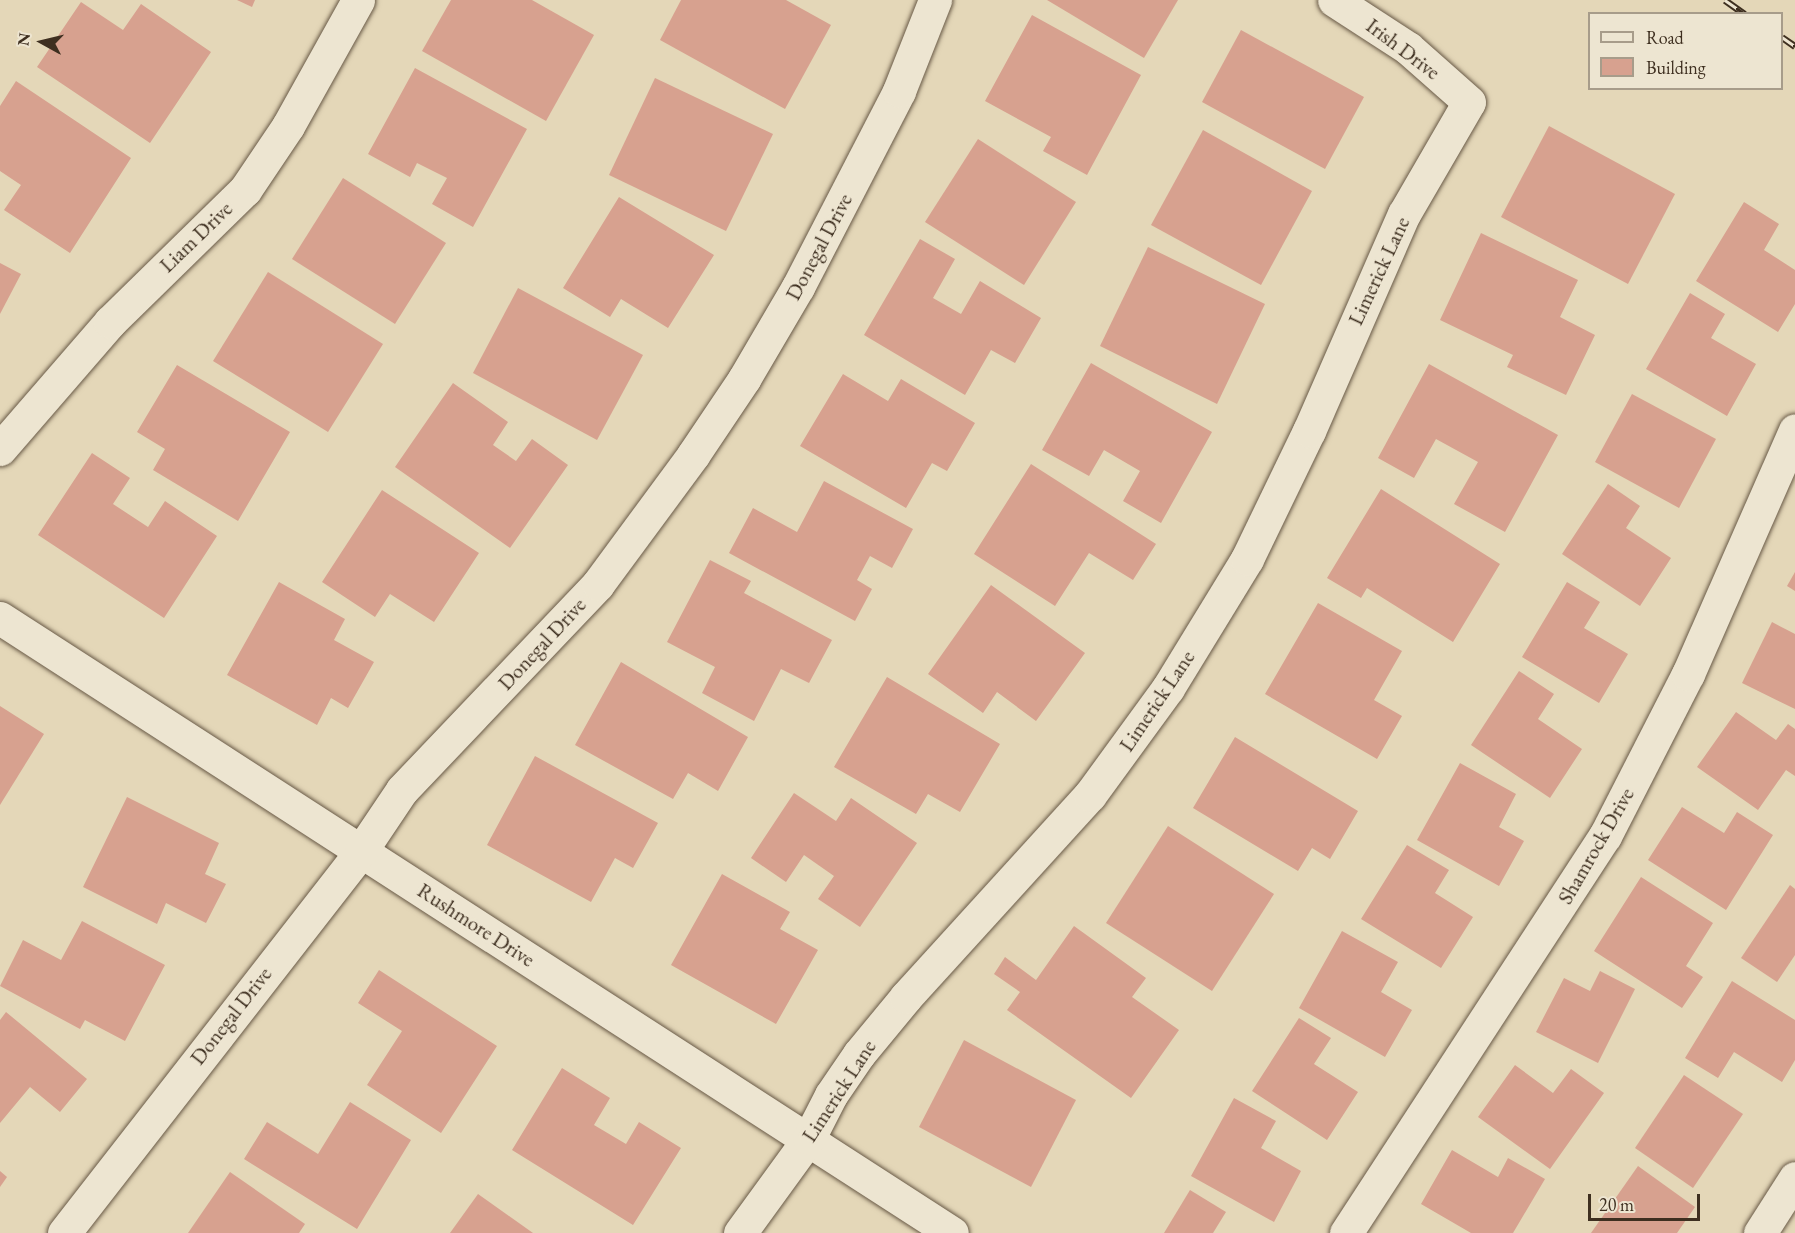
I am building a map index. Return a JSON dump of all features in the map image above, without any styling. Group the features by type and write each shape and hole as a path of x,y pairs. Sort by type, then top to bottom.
{"street":[{"name":"Liam Drive","path":"0,449 110,322 245,190 288,126 358,0"},
{"name":"Donegal Drive","path":"64,1233 361,851 402,790 598,584 744,379 855,179 898,91 935,0"},
{"name":"Irish Drive","path":"1334,0 1408,48 1469,102"},
{"name":"Limerick Lane","path":"740,1233 809,1138 831,1095 859,1054 906,997 1090,795 1168,688 1247,559 1309,431 1404,214 1469,102"},
{"name":"Shamrock Drive","path":"1346,1233 1605,837 1688,674 1795,430"},
{"name":"Rushmore Drive","path":"0,618 809,1138 952,1233"},
{"path":"1760,1233 1795,1178"}],"building":[{"path":"237,0 255,0 252,7"},
{"path":"451,0 532,0 594,35 546,121 422,51"},
{"path":"681,0 786,0 831,25 785,109 660,40"},
{"path":"1047,0 1178,0 1144,58"},
{"path":"81,2 123,30 141,4 211,52 150,143 37,67"},
{"path":"1032,15 1141,75 1087,175 1043,151 1051,137 985,101"},
{"path":"1241,30 1364,97 1325,169 1202,102"},
{"path":"415,68 527,129 473,227 432,204 447,178 417,163 410,177 368,154"},
{"path":"655,78 773,134 726,231 609,175"},
{"path":"16,81 131,158 70,253 4,210 21,185 0,171 0,106"},
{"path":"1549,126 1675,194 1628,284 1501,217"},
{"path":"1203,130 1312,191 1261,285 1151,225"},
{"path":"978,139 1076,202 1024,285 925,222"},
{"path":"343,178 446,243 395,324 292,259"},
{"path":"619,197 714,255 668,328 621,299 610,317 563,288"},
{"path":"1744,202 1779,224 1764,250 1795,270 1795,304 1778,332 1696,281"},
{"path":"1481,233 1578,280 1560,317 1595,335 1566,395 1507,367 1513,355 1440,320"},
{"path":"920,239 955,259 933,298 961,314 980,281 1041,318 1015,363 991,350 965,395 864,335"},
{"path":"1148,247 1265,304 1217,404 1100,346"},
{"path":"0,263 21,274 0,314"},
{"path":"268,272 383,344 328,432 213,361"},
{"path":"518,288 643,355 597,440 473,373"},
{"path":"1690,293 1725,314 1711,338 1756,364 1727,416 1646,369"},
{"path":"1091,363 1212,432 1161,523 1123,501 1140,471 1104,450 1089,476 1042,450"},
{"path":"1429,364 1558,435 1505,532 1454,504 1478,462 1436,439 1414,478 1378,458"},
{"path":"177,365 290,432 238,521 153,470 165,449 137,432"},
{"path":"843,374 888,401 901,379 975,423 947,471 932,463 906,508 800,446"},
{"path":"453,383 508,422 493,445 516,461 532,439 568,465 510,548 395,467"},
{"path":"1632,394 1716,439 1679,508 1595,462"},
{"path":"92,453 130,478 113,504 148,527 165,501 217,536 164,618 38,535"},
{"path":"1031,464 1156,544 1133,580 1089,553 1055,606 974,554"},
{"path":"824,481 913,529 892,568 870,556 857,580 872,589 855,621 729,553 753,508 797,532"},
{"path":"1608,484 1640,506 1626,528 1671,558 1640,606 1562,554"},
{"path":"1381,489 1500,564 1453,642 1367,588 1361,598 1327,578"},
{"path":"382,490 479,553 434,622 390,594 375,617 322,582"},
{"path":"710,560 751,581 744,593 832,640 809,683 781,669 754,721 702,693 715,667 667,642"},
{"path":"1795,572 1795,591 1787,586"},
{"path":"279,582 345,619 334,640 374,662 348,708 331,698 317,725 227,675"},
{"path":"1567,582 1600,602 1584,628 1628,654 1599,703 1522,657"},
{"path":"991,585 1085,653 1036,721 997,692 983,713 928,674"},
{"path":"1318,603 1402,651 1374,700 1402,716 1377,759 1265,694"},
{"path":"1772,622 1795,634 1795,709 1742,683"},
{"path":"621,662 748,737 718,791 688,773 673,799 575,745"},
{"path":"1519,671 1554,694 1538,719 1582,749 1550,798 1471,745"},
{"path":"887,677 1000,744 960,812 928,794 916,814 834,767"},
{"path":"0,706 44,734 0,805"},
{"path":"1736,712 1776,740 1788,724 1795,729 1795,776 1786,770 1758,810 1697,767"},
{"path":"1235,737 1358,811 1330,859 1312,848 1298,871 1193,808"},
{"path":"535,756 658,823 633,868 615,858 591,902 487,845"},
{"path":"1460,763 1516,794 1499,827 1524,841 1499,886 1417,840"},
{"path":"794,793 836,821 851,798 917,843 860,927 818,899 834,876 804,855 786,882 751,858"},
{"path":"127,797 219,843 205,874 226,884 206,923 166,903 157,924 83,887"},
{"path":"1682,807 1724,833 1737,812 1773,835 1726,910 1648,860"},
{"path":"1168,826 1274,894 1212,991 1106,923"},
{"path":"1407,845 1449,870 1435,893 1473,917 1441,968 1361,919"},
{"path":"722,874 790,912 780,929 818,950 776,1024 671,965"},
{"path":"1641,877 1713,923 1686,966 1703,977 1682,1008 1594,951"},
{"path":"1790,885 1795,889 1795,955 1777,982 1741,958"},
{"path":"82,921 165,965 125,1041 85,1020 80,1029 0,986 23,940 61,960"},
{"path":"1074,926 1146,978 1132,997 1179,1030 1131,1098 1007,1010 1020,992 994,974 1005,957 1036,980"},
{"path":"1342,931 1398,962 1381,992 1412,1010 1385,1057 1299,1008"},
{"path":"379,970 497,1046 441,1133 367,1085 402,1031 358,1003"},
{"path":"1600,971 1635,989 1598,1063 1536,1032 1564,978 1590,991"},
{"path":"1732,981 1795,1020 1795,1060 1782,1082 1734,1052 1718,1078 1685,1058"},
{"path":"6,1012 87,1079 60,1112 30,1087 0,1123 0,1020"},
{"path":"1299,1018 1331,1038 1314,1064 1358,1092 1327,1140 1252,1091"},
{"path":"964,1040 1076,1100 1031,1187 919,1127"},
{"path":"1515,1065 1553,1093 1571,1069 1604,1093 1550,1169 1478,1117"},
{"path":"562,1068 610,1098 594,1125 626,1144 639,1122 681,1148 633,1225 512,1150"},
{"path":"1684,1075 1743,1114 1693,1188 1635,1148"},
{"path":"1234,1098 1276,1121 1261,1148 1301,1171 1274,1222 1191,1176"},
{"path":"350,1102 411,1140 357,1229 244,1159 267,1122 318,1154"},
{"path":"1452,1150 1498,1177 1508,1158 1545,1179 1513,1233 1471,1233 1421,1204"},
{"path":"1638,1166 1695,1207 1677,1233 1591,1233"},
{"path":"0,1171 7,1177 0,1187"},
{"path":"230,1172 305,1224 299,1233 188,1233"},
{"path":"1190,1190 1226,1212 1213,1233 1164,1233"},
{"path":"478,1194 533,1233 450,1233"}],"railway":[{"path":"1725,0 1742,12"},
{"path":"1783,38 1795,46"}]}
